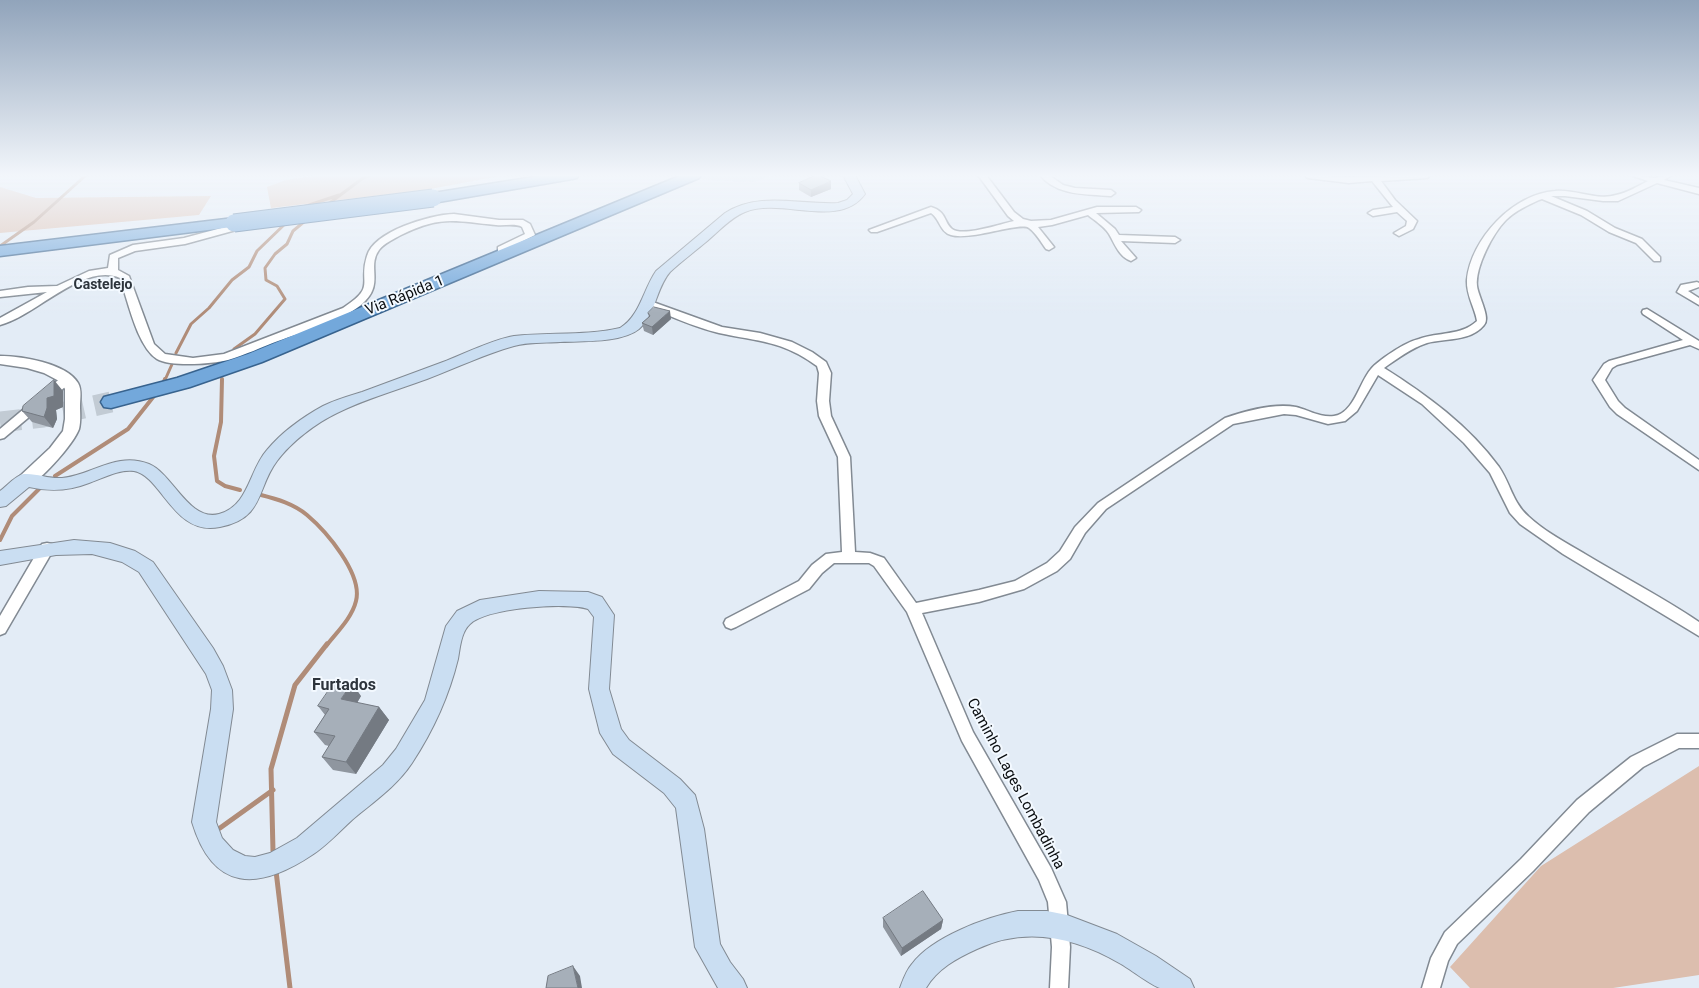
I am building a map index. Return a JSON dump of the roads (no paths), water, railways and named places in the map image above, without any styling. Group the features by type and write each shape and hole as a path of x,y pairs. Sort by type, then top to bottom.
{"highway":[{"path":"0,251 249,221"},
{"name":"Via Rápida 1","path":"112,402 183,383 231,367 585,221"}],"main road":[{"path":"0,501 26,480 42,484 62,484 123,466 134,465 146,470 193,517 208,523 218,521 240,511 250,502 266,463 272,454 310,423 331,409 513,341 622,332 632,328 640,320 660,275 725,221"},
{"path":"0,558 47,548 91,547 119,553 135,559 146,567 156,579 206,654 216,672 222,690 222,709 204,822 209,840 232,865 246,870 255,870 284,858 305,846 390,772 404,756 434,703 442,681 456,626 464,617 480,608 510,602 539,599 588,600 595,603 604,615 600,689 611,733 620,747 672,786 687,804 708,947 721,971 734,988"},
{"path":"913,988 923,968 935,958 974,937 1000,927 1026,923 1059,925 1110,944 1166,976 1182,988"}],"street":[{"path":"113,271 113,257 121,252 151,244 185,241 236,228 247,221"},
{"path":"0,322 87,275 113,271 124,276 149,346 162,357 193,361 242,352 347,310 363,297 369,289 370,260 372,252 379,244 398,233 432,221"},
{"path":"493,221 521,222 525,224 530,235 501,249"},
{"path":"874,230 899,221"},
{"path":"944,221 948,229 957,234 990,230 1020,222 1032,225 1049,221"},
{"path":"1101,221 1112,231 1119,246 1131,258"},
{"path":"1399,232 1410,227 1412,221"},
{"path":"913,609 979,596 1019,585 1052,568 1065,554 1080,530 1102,506 1229,421 1289,409 1316,418 1330,420 1341,418 1350,412 1377,369 1406,348 1435,338 1467,333 1478,328 1482,322 1482,316 1472,283 1474,272 1496,226 1500,221"},
{"path":"1597,221 1639,242 1657,260"},
{"path":"1032,225 1049,247"},
{"path":"1116,238 1176,240"},
{"path":"1697,284 1685,287 1682,292 1699,302"},
{"path":"0,294 28,290 62,289"},
{"path":"646,303 720,330 760,336 788,344 808,354 822,364 825,373 823,401 825,416 844,457 849,557"},
{"path":"1647,312 1695,344"},
{"path":"1695,344 1613,363 1608,366 1599,380 1620,411 1699,466"},
{"path":"0,360 21,362 54,372 67,379 72,385 73,424 69,434 26,480"},
{"path":"1377,369 1420,396 1437,410 1491,466 1500,478 1513,509 1524,520 1585,561 1670,610 1699,630"},
{"path":"0,435 67,379"},
{"path":"0,629 10,608 32,576 47,548"},
{"name":"Caminho Lages Lombadinha","path":"731,623 804,585 817,569 831,558 870,558 879,562 913,609 967,736 1045,874 1057,902 1061,976 1059,988"},
{"path":"1431,988 1440,958 1451,938 1526,866 1583,806 1637,762 1676,741 1699,741"}],"waterway":[{"path":"0,246 35,221"},
{"path":"234,349 255,334 285,299 277,286 266,280 265,268 275,254 287,244 293,231 305,221"},
{"path":"176,353 191,324 209,308 232,280 249,267 257,251 287,222"},
{"path":"165,380 173,362"},
{"path":"163,384 165,379"},
{"path":"222,379 221,422 214,456 217,481 225,486 240,490"},
{"path":"55,476 128,429 154,396"},
{"path":"0,540 12,516 39,489"},
{"path":"261,495 291,505 307,515 324,531 349,566 357,590 356,601 347,619 326,646"},
{"path":"272,791 271,769 295,685 327,644"},
{"path":"220,828 272,791"},
{"path":"272,791 273,851"},
{"path":"276,871 290,988"}],"tunnel":[{"path":"0,422 43,417 111,402"}],"district":[{"name":"Castelejo","path":"103,285"},
{"name":"Furtados","path":"344,686"}]}
